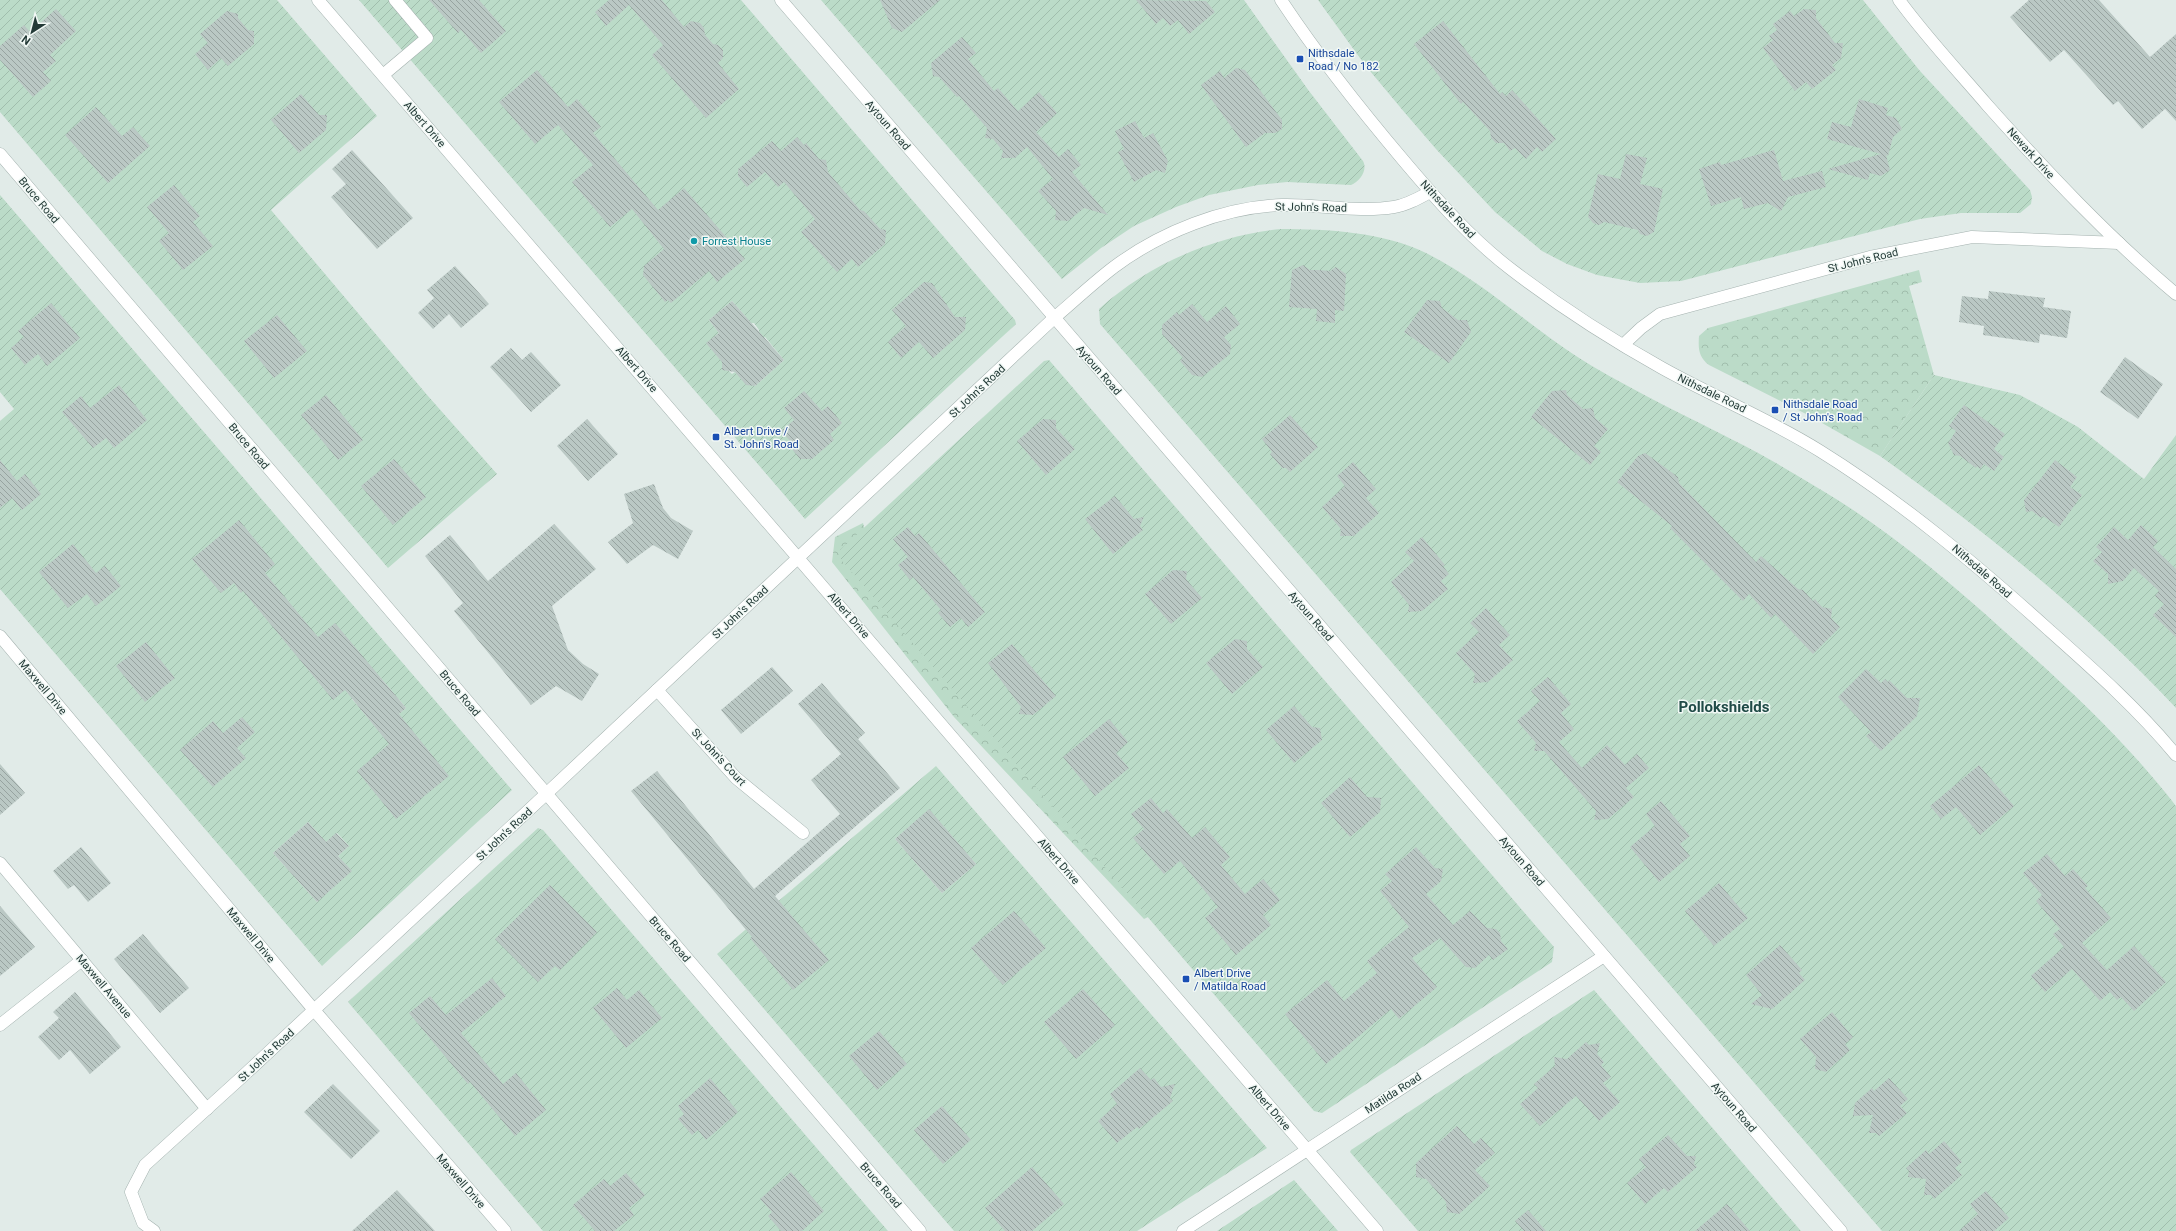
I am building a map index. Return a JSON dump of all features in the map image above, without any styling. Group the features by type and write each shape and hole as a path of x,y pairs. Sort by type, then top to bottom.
{"street":[{"name":"Albert Drive","path":"318,0 799,557 1377,1231"},
{"path":"383,75 427,38 395,0"},
{"name":"Aytoun Road","path":"781,0 1841,1231"},
{"name":"Nithsdale Road","path":"1281,0 1340,83 1430,192 1452,216 1511,269 1623,345 1663,368 1756,415 1818,450 1946,540 2025,607 2127,700 2176,755"},
{"name":"Newark Drive","path":"1898,0 1920,29 2045,170 2119,242 2176,294"},
{"name":"Bruce Road","path":"0,154 920,1231"},
{"name":"St John's Road","path":"154,1231 143,1222 131,1192 145,1165 546,794 1054,318 1114,267 1133,254 1157,241 1200,222 1227,214 1282,205 1378,209 1395,207 1409,203 1430,192"},
{"name":"St John's Road","path":"1623,345 1641,328 1660,314 1870,257 1972,237 2119,242"},
{"name":"Maxwell Drive","path":"0,636 314,1010 505,1231"},
{"name":"St John's Court","path":"657,690 736,778 803,833"},
{"name":"Maxwell Avenue","path":"0,863 207,1109"},
{"name":"Matilda Road","path":"1183,1231 1604,956"},
{"path":"0,1025 82,960"}],"green space":[{"path":"0,0 277,0 377,116 271,210 428,396 497,474 388,568 0,112"},
{"path":"359,0 741,0 1015,320 1016,324 805,519","holes":["732,301 746,317 744,324 754,323 759,330 758,339 760,341 765,337 784,360 755,386 735,372 732,374 726,370 722,366 723,363 707,343 719,333 709,320"]},
{"path":"821,0 1244,0 1309,91 1363,161 1364,171 1360,178 1351,185 1287,182 1258,185 1209,195 1176,207 1134,226 1101,248 1062,279"},
{"path":"1318,0 1863,0 1920,71 2030,190 2032,197 2031,204 2020,213 1961,213 1920,219 1681,281 1640,283 1597,275 1567,264 1542,251 1495,212 1436,149 1405,113 1365,65"},
{"path":"0,195 512,790 322,966 0,589 0,421 14,409 0,392","holes":["380,677 406,708 379,731 352,699","308,822 326,842 337,833 349,846 338,856 351,871 317,902 273,853"]},
{"path":"1281,229 1336,231 1374,236 1392,240 1426,253 1448,265 1490,293 1550,338 1592,366 1644,395 1756,452 1823,491 1871,522 1917,556 1962,593 2072,693 2136,758 2176,806 2176,1231 1882,1231 1100,324 1099,309 1139,278 1161,266 1184,255 1231,238"},
{"path":"1919,270 1922,282 1909,286 1934,375 1880,456 1808,415 1709,365 1701,356 1699,336 1708,328"},
{"path":"1049,360 1554,947 1552,962 1322,1113 1314,1111 839,557 840,550 1044,361"},
{"path":"1934,375 2020,395 2078,427 2144,479 2176,435 2176,708 2107,639 2034,574 1919,484 1880,456"},
{"path":"863,523 876,573 1162,910 1144,919 954,717 832,562 835,537"},
{"path":"936,766 1267,1148 1137,1231 954,1231 717,954","holes":["929,810 976,864 942,893 895,839"]},
{"path":"538,828 543,830 888,1231 543,1231 348,1002"},
{"path":"1594,990 1801,1231 1418,1231 1350,1152"},
{"path":"1294,1180 1338,1231 1217,1231 1285,1186"}],"building":[{"path":"429,0 479,0 506,31 481,53 461,30 458,33"},
{"path":"609,0 662,0 684,27 691,21 700,23 704,28 705,35 713,44 718,45 723,50 723,58 718,63 739,89 706,118 652,55 663,45 629,5 606,26 595,12"},
{"path":"880,0 940,0 902,32 892,28"},
{"path":"1136,0 1206,1 1215,12 1189,34 1178,20 1170,26 1163,18 1156,24"},
{"path":"2029,0 2099,0 2150,57 2176,34 2176,121 2165,109 2142,129 2118,101 2113,105 2064,50 2050,62 2010,17"},
{"path":"56,9 76,31 50,55 56,61 43,72 51,81 33,97 0,60 0,46 24,25 30,32"},
{"path":"1804,9 1816,10 1816,18 1835,43 1843,43 1841,58 1832,65 1836,70 1812,89 1806,82 1795,91 1763,48 1773,40 1769,36 1777,30 1773,24 1790,11 1794,16"},
{"path":"227,11 238,14 238,18 248,30 254,31 254,44 228,66 221,58 208,70 195,54 208,43 200,34"},
{"path":"1443,21 1500,94 1502,92 1506,96 1512,90 1556,139 1542,152 1537,147 1526,159 1515,148 1510,151 1504,143 1496,143 1491,138 1490,131 1463,102 1461,104 1414,44"},
{"path":"962,37 976,53 968,59 994,91 998,88 1018,111 1039,92 1057,113 1036,132 1059,157 1068,149 1081,165 1072,172 1108,215 1084,208 1068,221 1055,220 1056,211 1038,191 1053,179 1027,147 1015,158 1001,158 1003,151 993,139 985,138 987,128 959,96 957,97 939,77 933,76 931,63"},
{"path":"1236,68 1245,70 1282,120 1282,129 1275,133 1265,133 1246,147 1201,85 1220,71 1224,78"},
{"path":"537,70 568,107 577,99 601,127 593,133 658,210 684,188 745,259 717,282 709,271 671,303 668,300 665,302 643,275 644,266 664,249 632,209 610,227 572,182 593,165 558,125 535,144 499,102"},
{"path":"301,94 319,115 327,115 326,130 299,153 271,120"},
{"path":"1859,99 1888,108 1886,115 1896,118 1902,129 1893,137 1888,156 1886,155 1890,170 1881,176 1870,173 1868,180 1828,169 1881,154 1827,139 1832,122 1851,127"},
{"path":"96,107 122,136 133,127 150,146 108,183 65,135"},
{"path":"1135,121 1144,138 1153,133 1168,161 1165,173 1156,170 1134,182 1118,152 1124,149 1115,131"},
{"path":"797,137 804,145 806,143 819,159 826,160 828,172 860,210 864,211 880,229 886,230 885,244 858,267 852,259 837,272 801,232 815,219 784,182 778,187 765,172 747,187 738,176 738,169 772,141 781,151"},
{"path":"352,150 413,218 377,249 331,197 346,184 332,169"},
{"path":"1774,150 1783,181 1822,171 1826,187 1788,197 1781,211 1768,203 1744,209 1741,197 1711,206 1699,169 1720,162 1721,165"},
{"path":"1626,154 1647,158 1640,184 1663,189 1654,232 1647,236 1640,234 1638,230 1604,222 1599,225 1593,223 1588,217 1598,174 1620,179"},
{"path":"174,185 200,216 193,222 213,246 183,270 159,241 169,233 147,207"},
{"path":"1303,265 1310,270 1330,271 1336,267 1346,274 1344,311 1335,310 1335,323 1316,321 1317,309 1289,307 1292,270"},
{"path":"455,266 489,304 461,328 449,314 433,329 418,313 434,298 427,290"},
{"path":"924,282 932,283 955,317 966,317 965,330 933,358 919,342 901,358 888,342 906,326 892,310"},
{"path":"1989,291 2045,298 2043,307 2071,311 2067,338 2040,334 2039,343 1983,335 1984,326 1959,322 1962,296 1988,299"},
{"path":"1427,300 1440,301 1442,308 1458,320 1467,320 1471,332 1449,363 1404,332"},
{"path":"732,301 784,360 755,386 746,385 735,372 722,370 722,362 706,343 719,333 709,320"},
{"path":"51,303 80,338 47,366 38,354 25,365 11,348 24,337 18,331"},
{"path":"1192,304 1207,322 1226,306 1240,324 1224,337 1231,345 1230,354 1202,377 1192,375 1180,361 1183,358 1162,334 1162,325 1177,312 1179,315"},
{"path":"277,315 307,351 274,378 244,341"},
{"path":"511,348 522,360 531,352 561,385 531,412 490,367"},
{"path":"2125,357 2163,384 2138,419 2100,392"},
{"path":"119,385 147,420 114,448 106,438 93,448 62,412 81,396 90,408"},
{"path":"1566,390 1567,395 1583,409 1593,408 1595,418 1608,429 1594,446 1601,452 1590,465 1531,417 1552,391"},
{"path":"804,391 822,411 828,406 842,423 830,434 834,440 812,459 800,459 788,444 791,442 781,431 794,420 784,408"},
{"path":"326,395 363,440 338,460 301,415"},
{"path":"1964,405 2005,434 1994,449 2004,457 1994,471 1984,464 1980,469 1977,466 1976,468 1960,456 1954,455 1948,443 1956,431 1949,426"},
{"path":"1290,415 1318,447 1290,472 1286,468 1282,468 1270,454 1272,452 1262,439"},
{"path":"587,419 618,454 588,481 557,446"},
{"path":"1043,419 1056,420 1056,428 1075,449 1046,475 1017,441"},
{"path":"1645,453 1678,477 1679,483 1756,562 1761,556 1798,589 1803,590 1813,601 1815,599 1822,607 1832,609 1831,618 1840,627 1813,654 1775,614 1771,618 1749,594 1743,601 1670,528 1672,526 1617,482 1638,456"},
{"path":"394,459 426,497 393,525 361,486"},
{"path":"0,460 17,481 25,474 41,494 22,510 12,498 0,508"},
{"path":"2055,460 2077,477 2070,487 2082,495 2059,527 2043,516 2041,518 2032,511 2026,512 2024,500"},
{"path":"1353,462 1376,489 1366,498 1379,513 1354,536 1340,536 1341,529 1322,507 1345,486 1337,476"},
{"path":"654,484 663,508 671,518 693,531 678,559 653,545 627,564 608,542 633,523 624,494"},
{"path":"1115,496 1134,519 1144,517 1140,526 1143,530 1113,554 1085,519"},
{"path":"239,520 275,564 265,573 318,637 335,623 406,708 399,714 449,776 396,819 357,771 389,744 345,690 333,700 243,591 241,593 234,583 221,593 192,559"},
{"path":"554,524 596,569 552,606 568,650 583,664 599,674 582,701 556,686 531,705 454,611 463,603 425,556 450,535 488,581"},
{"path":"2141,525 2158,541 2153,547 2176,569 2176,637 2153,615 2164,604 2155,596 2159,591 2134,568 2123,581 2108,584 2108,574 2093,561 2102,552 2096,547 2114,527 2128,540"},
{"path":"908,527 915,536 919,533 985,612 968,627 961,618 950,627 938,613 941,610 913,577 910,580 898,565 908,557 893,539"},
{"path":"1422,537 1445,565 1443,566 1449,574 1441,581 1448,589 1422,611 1408,612 1409,605 1391,582 1414,561 1405,552"},
{"path":"73,544 96,573 105,566 121,586 96,606 87,594 68,608 39,572"},
{"path":"1173,570 1187,571 1186,579 1202,598 1171,624 1145,594"},
{"path":"1486,608 1510,635 1499,645 1513,660 1488,682 1473,683 1475,674 1456,653 1479,632 1470,623"},
{"path":"1235,639 1247,641 1247,649 1263,667 1232,694 1206,663"},
{"path":"146,642 175,678 145,702 116,666"},
{"path":"1012,644 1056,696 1033,715 1019,714 1021,707 988,663"},
{"path":"772,667 793,691 741,734 721,710"},
{"path":"1866,669 1881,683 1885,679 1888,682 1889,680 1907,698 1920,698 1917,716 1881,751 1866,736 1871,732 1838,697"},
{"path":"1548,677 1571,704 1561,713 1574,729 1559,742 1582,768 1607,745 1625,765 1637,754 1649,768 1626,788 1634,797 1608,819 1594,820 1596,811 1544,751 1534,751 1536,743 1517,721 1540,701 1531,691"},
{"path":"822,683 865,733 858,739 900,788 775,896 829,960 793,990 750,938 752,937 631,791 657,771 754,889 840,814 811,780 841,754 798,704"},
{"path":"1294,706 1312,727 1320,728 1322,740 1294,763 1266,730"},
{"path":"242,717 255,732 237,748 246,758 213,787 180,750 213,721 223,733"},
{"path":"1109,719 1128,742 1116,753 1129,768 1095,796 1063,757"},
{"path":"0,764 25,793 0,815"},
{"path":"1979,765 2014,806 1980,835 1956,807 1941,819 1930,806"},
{"path":"1350,777 1367,797 1381,798 1380,812 1350,837 1321,803"},
{"path":"1151,798 1163,813 1167,809 1192,838 1205,827 1230,857 1221,865 1245,894 1263,879 1280,900 1263,915 1271,925 1236,955 1205,918 1218,907 1180,861 1164,874 1133,838 1144,829 1131,814"},
{"path":"1661,801 1690,836 1680,844 1690,856 1659,882 1630,847 1655,826 1646,814"},
{"path":"929,809 976,864 942,893 895,839"},
{"path":"308,822 326,842 336,833 349,846 338,856 352,871 317,902 273,853"},
{"path":"81,847 111,883 88,902 74,885 68,889 53,871"},
{"path":"1416,847 1435,868 1443,869 1441,881 1426,894 1453,925 1470,911 1487,928 1496,929 1500,933 1501,941 1508,949 1493,960 1489,955 1475,968 1466,967 1440,938 1412,958 1437,987 1399,1019 1391,1009 1326,1064 1285,1014 1327,980 1344,1001 1377,973 1367,961 1409,927 1380,891 1392,881 1385,874"},
{"path":"2047,854 2065,876 2073,869 2088,886 2085,888 2111,918 2082,943 2107,970 2134,946 2166,982 2134,1011 2121,997 2117,1000 2110,992 2100,1001 2072,969 2045,992 2031,976 2064,947 2053,934 2060,929 2036,901 2042,895 2023,873"},
{"path":"1719,883 1748,918 1714,946 1685,911"},
{"path":"550,885 597,932 560,970 555,966 538,982 495,939"},
{"path":"0,906 35,947 0,976"},
{"path":"1014,911 1046,948 1003,985 971,948"},
{"path":"143,934 189,988 160,1013 114,959"},
{"path":"1780,945 1802,970 1799,973 1805,980 1772,1009 1751,1004 1762,995 1746,975"},
{"path":"492,978 506,996 461,1033 503,1084 516,1073 546,1110 515,1136 470,1082 468,1084 409,1013 430,996 446,1015"},
{"path":"617,988 627,1000 639,990 662,1018 626,1048 593,1008"},
{"path":"1083,989 1115,1025 1076,1059 1044,1022"},
{"path":"75,992 121,1047 90,1074 70,1050 59,1060 38,1037 59,1018 53,1012"},
{"path":"1832,1012 1853,1037 1845,1044 1850,1050 1826,1072 1815,1069 1816,1057 1800,1039"},
{"path":"879,1031 907,1064 877,1090 849,1056"},
{"path":"1586,1042 1589,1045 1600,1043 1597,1054 1604,1062 1601,1065 1611,1077 1603,1083 1620,1102 1599,1121 1576,1096 1540,1126 1520,1104 1538,1088 1534,1084 1555,1066 1554,1057 1567,1059"},
{"path":"1140,1068 1151,1080 1154,1078 1161,1087 1175,1084 1170,1098 1173,1101 1139,1129 1137,1127 1117,1143 1098,1121 1117,1104 1110,1094"},
{"path":"710,1078 738,1112 706,1140 698,1130 692,1135 678,1119 684,1114 678,1106"},
{"path":"1889,1078 1908,1099 1900,1106 1907,1113 1879,1136 1876,1133 1869,1133 1873,1115 1853,1116 1855,1103 1872,1088 1874,1091"},
{"path":"333,1084 380,1131 351,1159 304,1112"},
{"path":"942,1106 971,1140 943,1164 914,1130"},
{"path":"1457,1126 1474,1144 1481,1138 1495,1153 1475,1170 1490,1186 1459,1214 1447,1212 1446,1202 1426,1179 1416,1177 1416,1163"},
{"path":"1668,1135 1687,1156 1696,1156 1694,1164 1697,1167 1668,1192 1664,1188 1645,1204 1627,1183 1646,1167 1639,1159"},
{"path":"1944,1141 1962,1162 1955,1168 1962,1175 1934,1199 1931,1195 1924,1195 1926,1179 1908,1177 1909,1171 1906,1168 1926,1150 1929,1154"},
{"path":"1032,1167 1064,1204 1032,1231 1005,1231 985,1208"},
{"path":"791,1172 824,1211 802,1231 781,1231 768,1216 772,1212 760,1199"},
{"path":"626,1173 645,1195 629,1208 634,1215 614,1231 595,1231 573,1205 604,1179 610,1186"},
{"path":"397,1190 435,1231 352,1231"},
{"path":"1986,1191 2009,1218 1994,1231 1959,1231 1978,1214 1970,1204"},
{"path":"1727,1204 1750,1231 1695,1231"},
{"path":"1528,1210 1546,1231 1524,1231 1515,1221"}],"place":[{"name":"Nithsdale Road / No 182","path":"1300,59"},
{"name":"Forrest House","path":"694,241"},
{"name":"Nithsdale Road / St John's Road","path":"1775,410"},
{"name":"Albert Drive / St. John's Road","path":"716,437"},
{"name":"Albert Drive / Matilda Road","path":"1186,979"}],"district":[{"name":"Pollokshields","path":"1724,707"}]}
